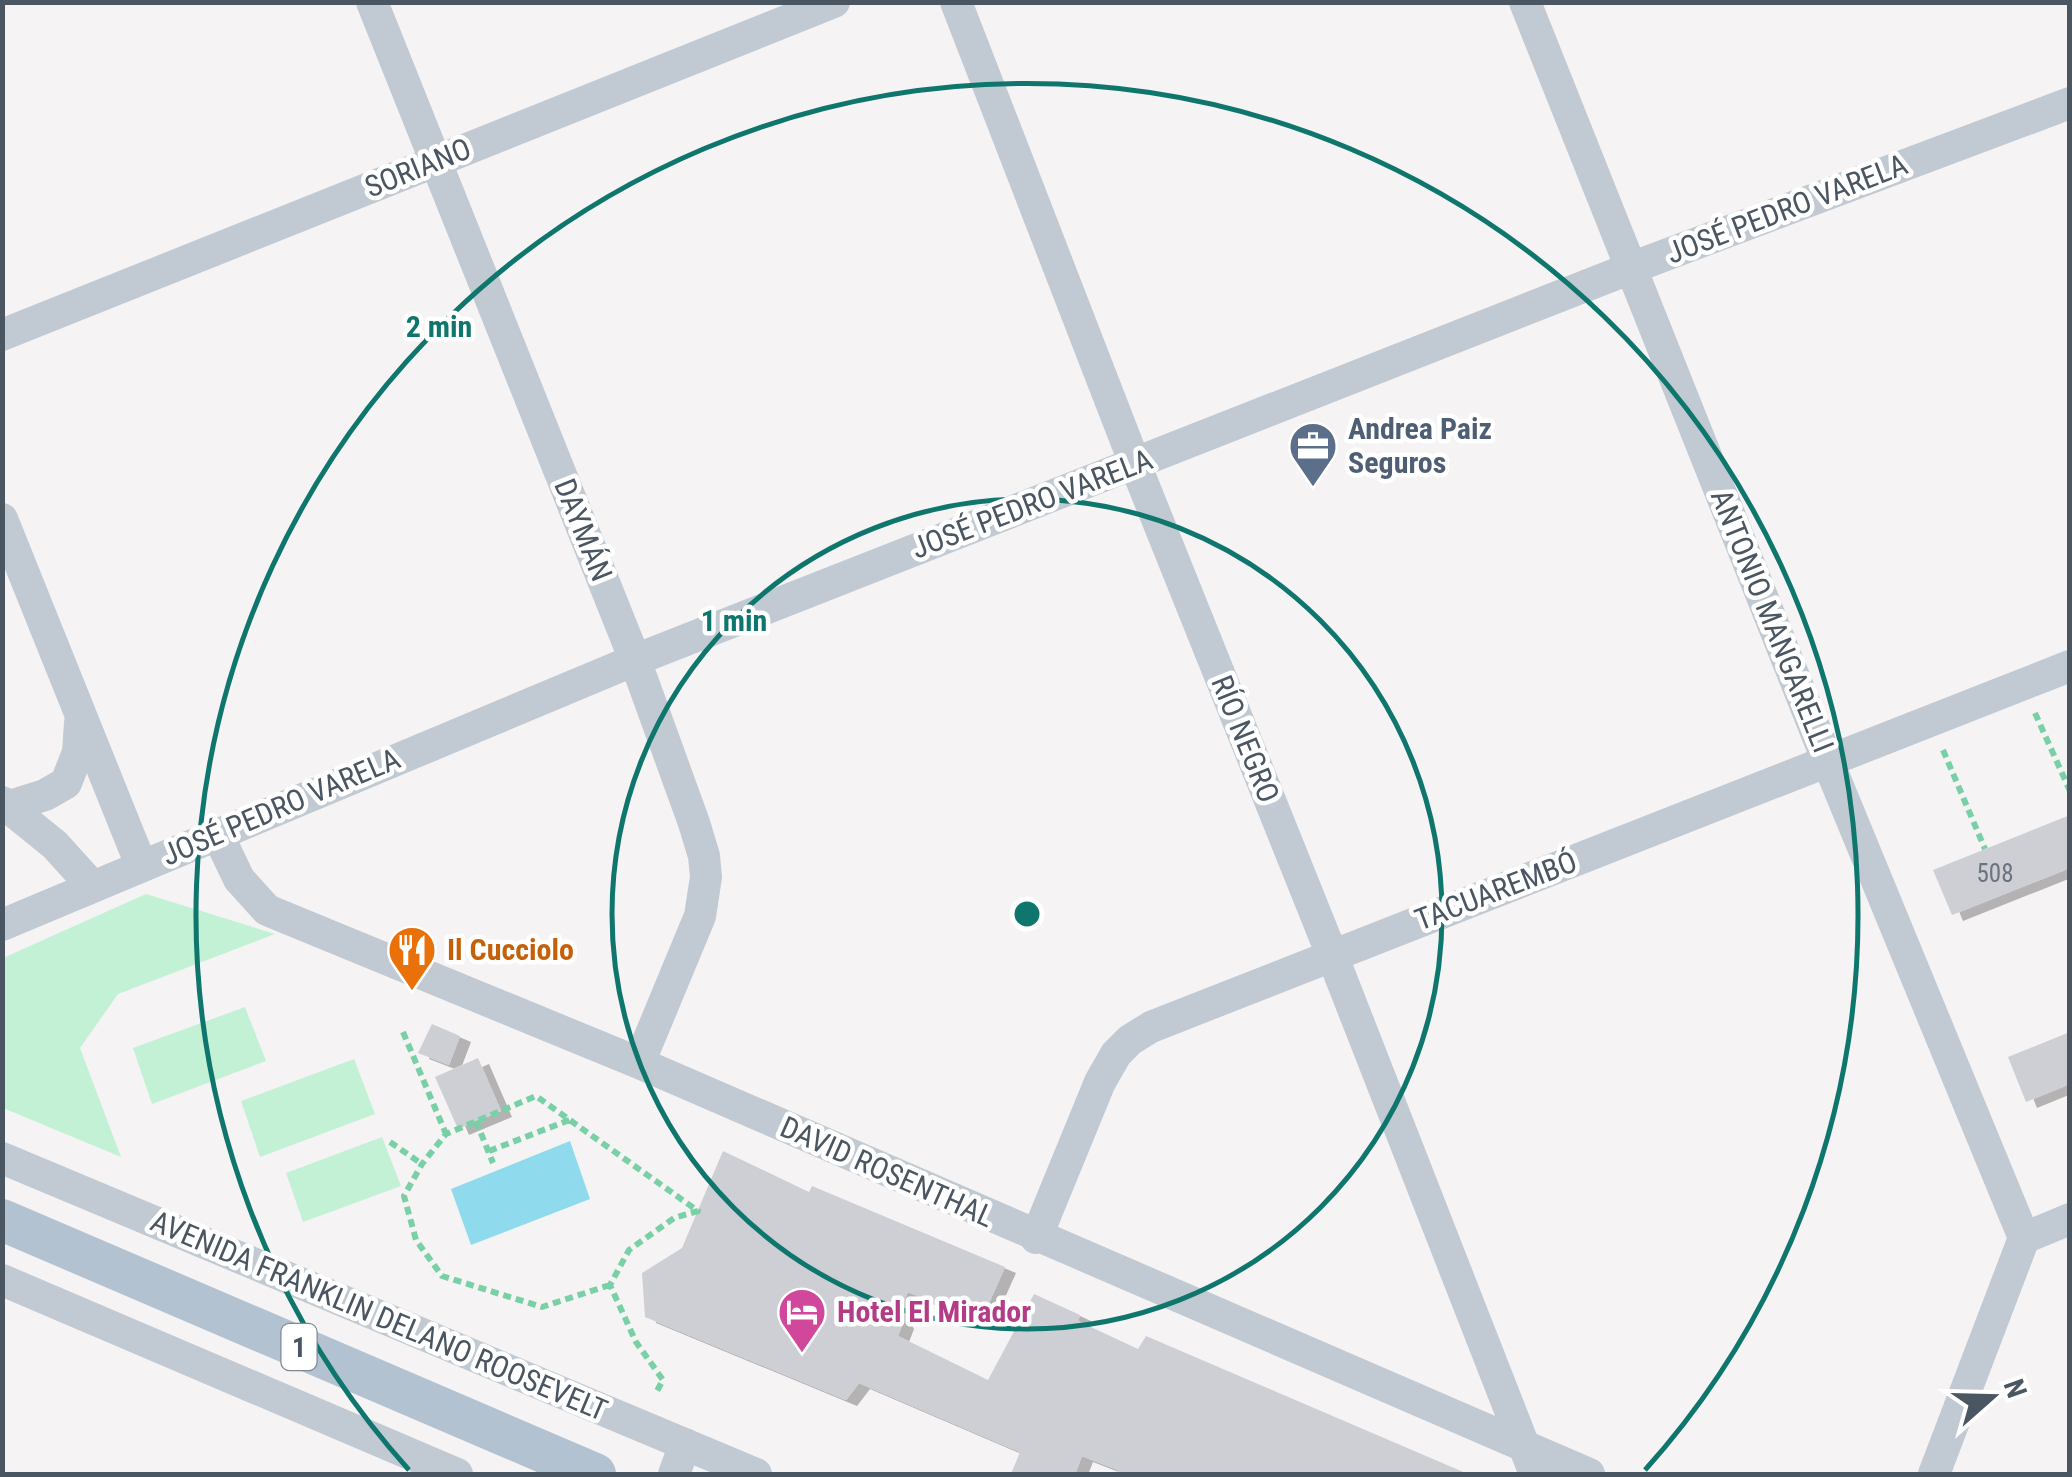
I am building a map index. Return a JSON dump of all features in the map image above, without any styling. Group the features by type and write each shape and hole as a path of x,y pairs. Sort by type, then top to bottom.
{"main road":[{"name":"AVENIDA FRANKLIN DELANO ROOSEVELT","path":"2,1220 594,1474"}],"street":[{"name":"DAYMÁN","path":"372,2 634,660 704,856 706,877 700,916 639,1063"},
{"name":"SORIANO","path":"2,335 834,2"},
{"name":"RÍO NEGRO","path":"956,2 1529,1460"},
{"name":"ANTONIO MANGARELLI","path":"1525,2 1828,762 2024,1238"},
{"name":"JOSÉ PEDRO VARELA","path":"2,925 634,660 1631,268 2070,103"},
{"path":"2,519 141,865"},
{"name":"TACUAREMBÓ","path":"1036,1238 1100,1082 1116,1054 1130,1040 1178,1014 2070,666"},
{"path":"6,804 45,795 66,783 78,752 80,719"},
{"path":"6,804 54,845 93,886"},
{"name":"DAVID ROSENTHAL","path":"217,833 239,879 267,910 639,1063 1529,1460 1590,1474"},
{"name":"AVENIDA FRANKLIN DELANO ROOSEVELT","path":"2,1158 679,1459 756,1474"},
{"path":"1934,1474 2024,1238 2070,1219"},
{"path":"2,1280 457,1474"}],"path":[{"path":"2023,684 2070,791"},
{"path":"1930,721 1985,849"},
{"path":"403,1032 446,1134"},
{"path":"536,1096 698,1211 674,1218 629,1250 610,1285 542,1306 442,1276 416,1240 404,1196 422,1164 446,1134 476,1121 536,1096"},
{"path":"489,1151 572,1120"},
{"path":"476,1121 494,1163"},
{"path":"390,1142 422,1164"},
{"path":"610,1285 636,1342 663,1380 657,1391"}],"green space":[{"path":"146,894 275,934 118,994 80,1048 121,1157 3,1108 3,958"},
{"path":"245,1007 266,1061 152,1104 133,1048"},
{"path":"354,1059 375,1114 260,1157 241,1101"},
{"path":"382,1137 401,1186 303,1222 286,1173"}],"water":[{"path":"570,1141 590,1199 471,1245 451,1189"}],"building":[{"path":"2070,815 2070,868 1952,915 1933,870"},
{"path":"432,1024 460,1036 449,1065 418,1053"},
{"path":"2070,1032 2070,1084 2026,1102 2008,1057"},
{"path":"478,1058 501,1111 458,1129 435,1077"},
{"path":"723,1151 809,1192 812,1186 1005,1267 980,1323 908,1292 898,1313 903,1323 898,1336 988,1380 1034,1294 1080,1315 1078,1321 1138,1349 1146,1336 1468,1474 1116,1474 1118,1470 1082,1456 1075,1474 1011,1474 1020,1452 859,1383 846,1400 645,1317 642,1273 682,1248"}],"place":[{"name":"Andrea Paiz Seguros","path":"1313,488"},
{"name":"Il Cucciolo","path":"412,992"},
{"name":"Hotel El Mirador","path":"802,1354"}]}
